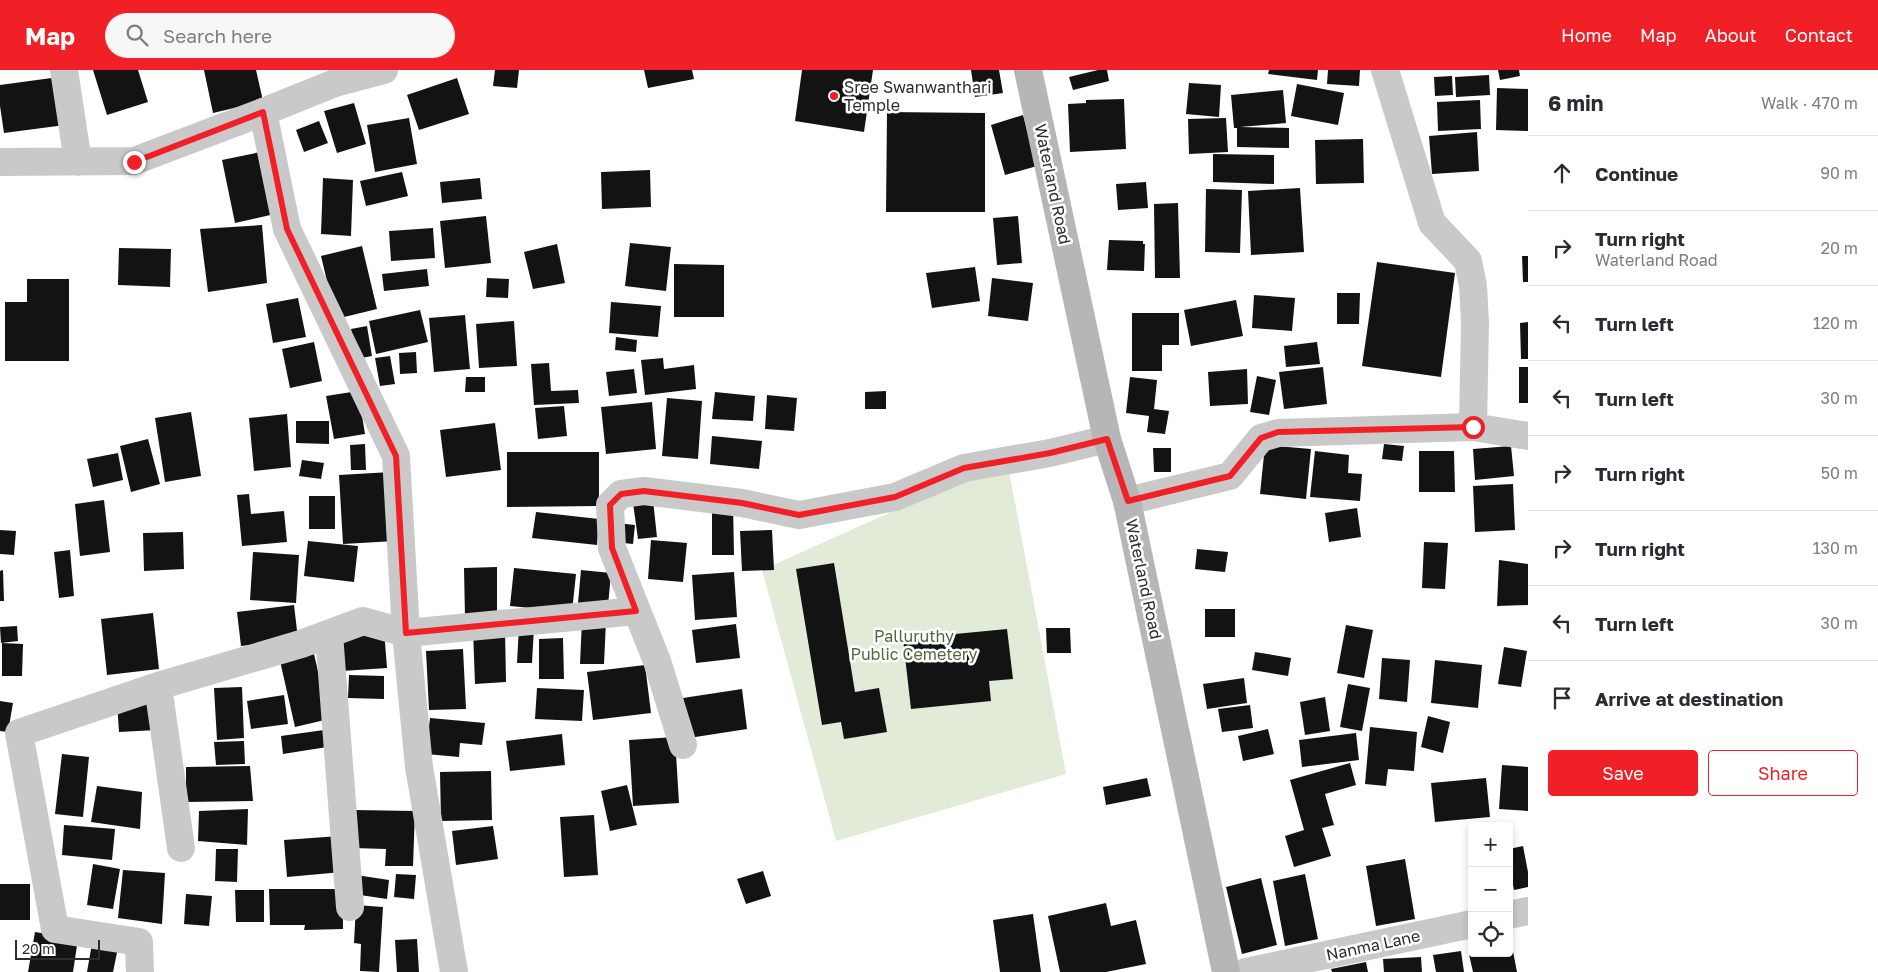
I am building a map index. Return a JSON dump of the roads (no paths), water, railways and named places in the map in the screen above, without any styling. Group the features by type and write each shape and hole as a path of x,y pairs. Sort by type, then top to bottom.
{"main road":[{"name":"Waterland Road","path":"1028,70 1107,439 1128,501 1226,972"}],"street":[{"path":"64,70 78,162"},
{"path":"0,162 134,162 335,83 384,70"},
{"path":"1385,70 1432,224 1468,262 1473,286 1475,322 1473,427"},
{"path":"263,112 287,229 396,456 406,633 419,767 454,972"},
{"path":"1128,501 1230,476 1261,438 1278,432 1473,427 1528,436"},
{"path":"683,745 657,661 612,548 610,505 621,494 644,491 742,503 799,515 895,497 964,468 1050,453 1107,439"},
{"path":"140,972 139,942 54,929 19,733 158,686 301,644 363,621 406,633 636,611"},
{"path":"329,634 350,908"},
{"path":"158,686 181,848"},
{"path":"1513,915 1528,910"},
{"name":"Nanma Lane","path":"1246,972 1468,925"}],"place":[{"name":"Sree Swanwanthari Temple","path":"834,96"}],"park label":[{"name":"Palluruthy Public Cemetery","path":"914,645"}]}
